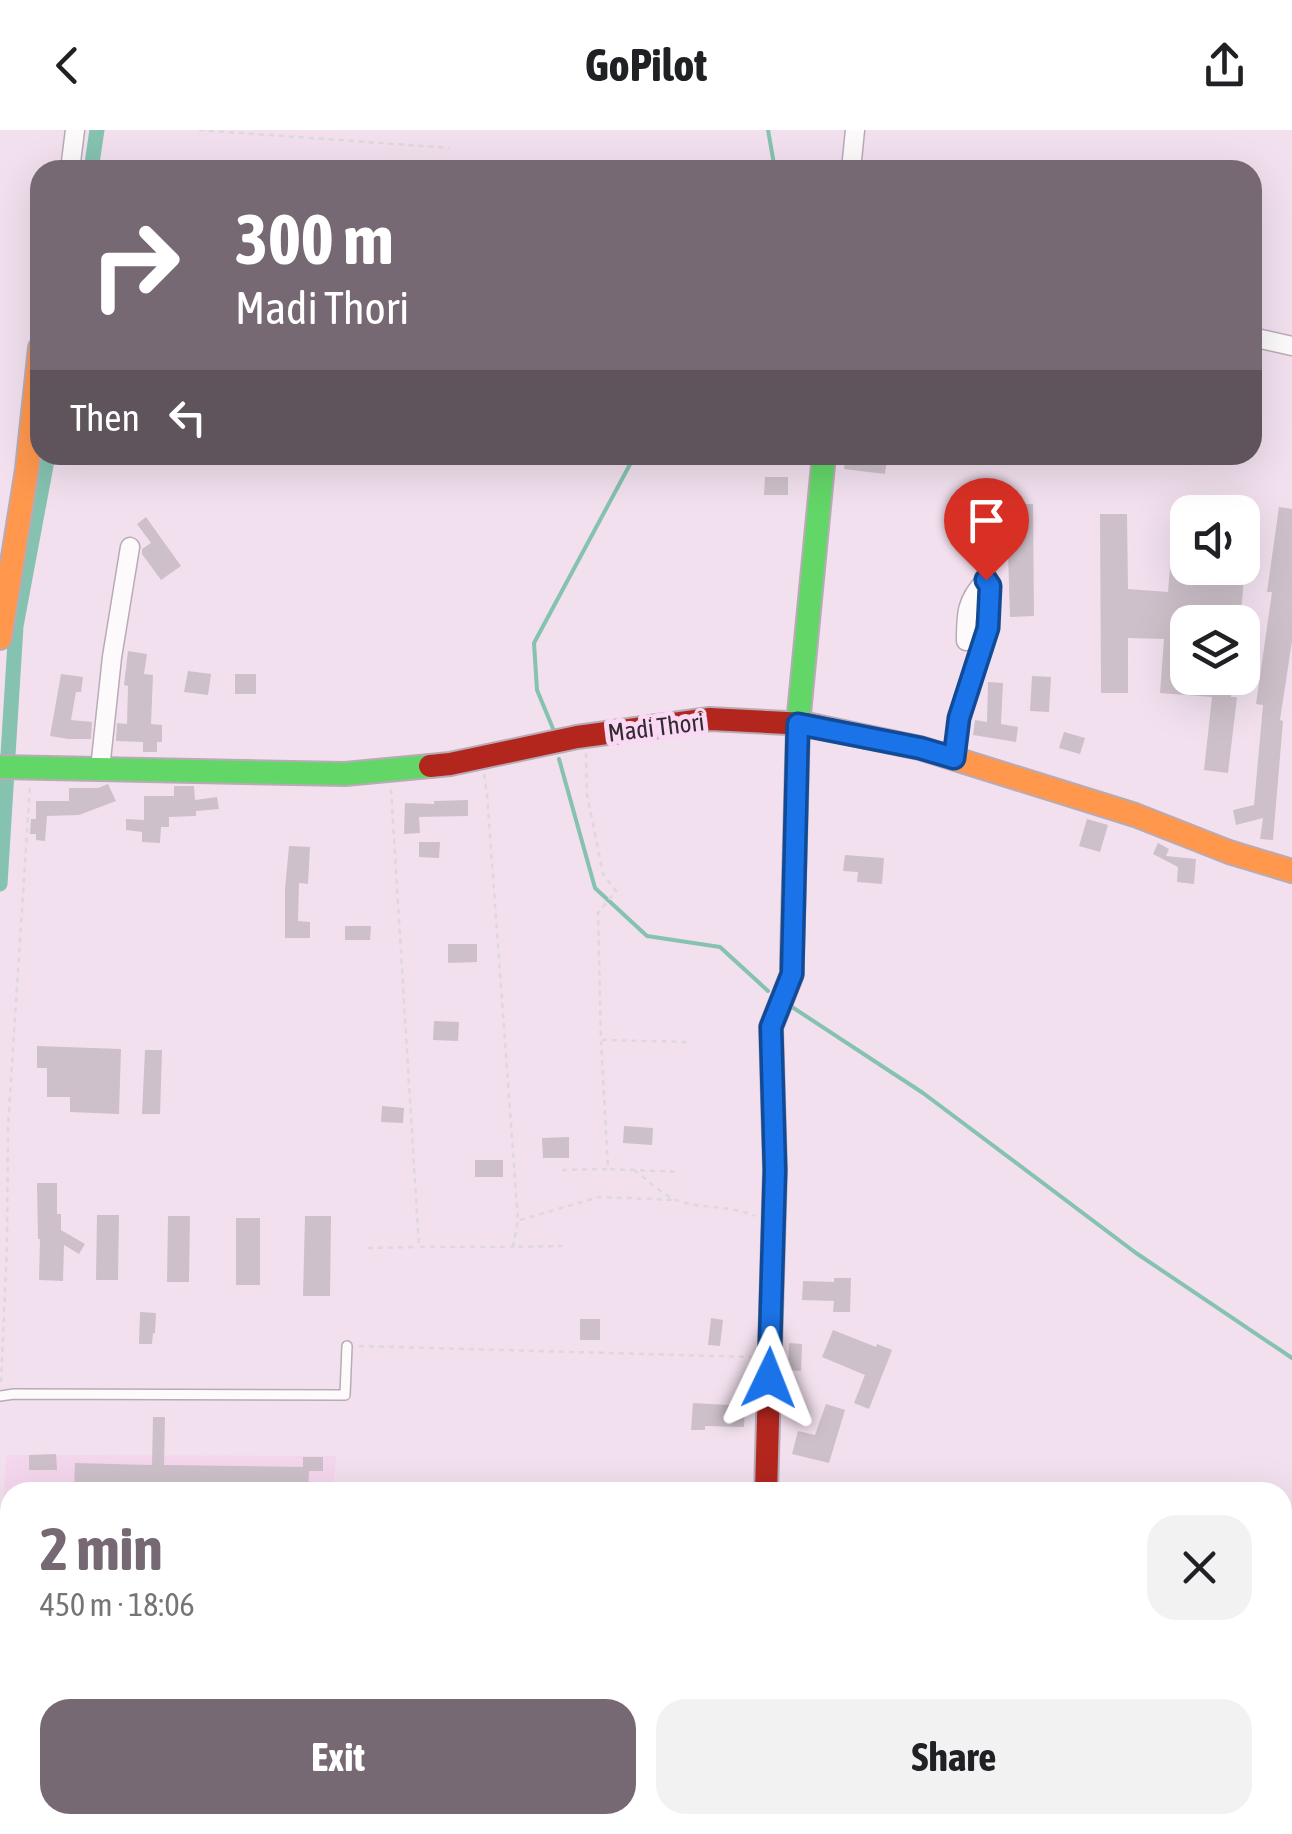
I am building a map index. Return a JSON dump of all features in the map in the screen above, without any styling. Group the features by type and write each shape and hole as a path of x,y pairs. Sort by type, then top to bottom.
{"street":[{"path":"71,160 74,130"},
{"path":"852,160 855,130"},
{"path":"1262,340 1292,346"},
{"path":"0,638 30,441"},
{"path":"766,1482 775,1170 771,1027 792,974 798,724 823,465"},
{"path":"100,769 112,657 130,546"},
{"path":"954,758 959,718 988,628 990,586 986,580 972,594 966,641"},
{"name":"Madi Thori","path":"0,767 345,774 450,764 586,736 710,719 798,724 954,758 1135,814 1228,852 1292,870"}],"lane":[{"path":"0,1396 345,1395 347,1346"}],"path":[{"path":"199,130 450,148"},
{"path":"586,736 587,794 604,874 616,891 598,913 608,1169"},
{"path":"481,758 488,794 518,1220 513,1247"},
{"path":"0,1396 8,1130 28,769"},
{"path":"390,770 419,1247"},
{"path":"601,1040 691,1042"},
{"path":"562,1170 680,1172"},
{"path":"634,1170 675,1200"},
{"path":"518,1220 600,1197 738,1208 774,1225"},
{"path":"368,1248 562,1246"},
{"path":"347,1346 754,1357"}],"shaded area":[{"path":"6,1455 336,1456 334,1482 5,1482"}],"building":[{"path":"845,465 886,465 885,474 844,469"},
{"path":"765,477 788,477 788,495 764,495"},
{"path":"1033,504 1034,616 1010,617 1008,552 974,553 973,540 969,541 968,505"},
{"path":"1279,507 1292,509 1292,641 1280,720 1283,721 1273,840 1260,839 1263,818 1236,825 1233,810 1254,805 1263,705 1256,704 1272,592 1267,592"},
{"path":"1100,514 1127,514 1128,589 1168,592 1170,567 1170,585 1243,585 1242,605 1170,605 1170,694 1160,693 1164,639 1128,638 1128,693 1101,693"},
{"path":"146,517 181,566 161,580 142,554 142,549 151,543 137,524"},
{"path":"128,651 147,654 144,674 153,675 151,724 162,725 162,742 157,742 157,752 143,752 143,742 116,741 117,723 127,724 128,686 124,685"},
{"path":"188,671 211,674 208,695 184,692"},
{"path":"61,674 83,677 71,720 92,722 91,739 50,736"},
{"path":"235,674 256,674 256,694 235,694"},
{"path":"1032,676 1051,677 1049,712 1030,711"},
{"path":"988,682 1003,683 1001,724 1018,727 1016,742 973,735 975,720 987,722"},
{"path":"1186,695 1237,697 1228,773 1204,770 1212,697"},
{"path":"1064,732 1085,738 1080,754 1059,748"},
{"path":"108,784 116,801 79,815 47,816 45,841 30,834 31,819 36,819 36,801 69,801 69,788"},
{"path":"174,786 194,786 195,800 217,797 219,809 196,811 196,816 169,817 169,827 161,827 160,843 142,842 142,832 126,830 126,819 144,820 144,796 174,796"},
{"path":"468,800 468,816 419,817 420,833 404,834 405,803"},
{"path":"1087,819 1108,825 1100,852 1079,846"},
{"path":"419,842 440,842 439,858 419,857"},
{"path":"1158,843 1169,849 1166,856 1196,859 1194,884 1177,882 1178,867 1153,854"},
{"path":"289,846 310,847 308,884 299,883 298,921 310,922 310,938 285,938"},
{"path":"845,855 884,858 882,884 857,882 858,872 843,871"},
{"path":"345,926 371,926 370,940 345,940"},
{"path":"448,944 477,944 477,962 448,963"},
{"path":"434,1021 459,1022 458,1041 433,1040"},
{"path":"37,1046 121,1049 119,1114 70,1112 70,1097 47,1097 47,1068 37,1068"},
{"path":"145,1050 162,1050 160,1114 142,1114"},
{"path":"382,1106 404,1108 403,1123 381,1122"},
{"path":"624,1126 653,1128 652,1145 623,1143"},
{"path":"569,1137 569,1158 543,1158 542,1138"},
{"path":"475,1160 503,1160 503,1177 475,1177"},
{"path":"37,1183 57,1183 61,1230 85,1244 79,1254 64,1245 63,1281 39,1280"},
{"path":"97,1215 119,1215 118,1280 96,1280"},
{"path":"168,1216 190,1216 189,1282 167,1282"},
{"path":"305,1216 331,1216 330,1296 303,1296"},
{"path":"236,1218 260,1218 260,1285 236,1285"},
{"path":"834,1278 851,1278 850,1312 833,1312 834,1301 802,1300 803,1281 834,1282"},
{"path":"140,1312 156,1313 152,1344 139,1344"},
{"path":"711,1318 723,1320 720,1346 708,1345"},
{"path":"580,1319 600,1319 600,1340 580,1340"},
{"path":"833,1330 892,1350 869,1409 854,1403 865,1375 822,1357"},
{"path":"789,1343 802,1344 801,1371 788,1370"},
{"path":"693,1403 745,1406 744,1427 705,1426 705,1430 691,1430"},
{"path":"826,1404 845,1410 829,1463 792,1454 798,1431 815,1435"},
{"path":"153,1417 165,1417 164,1465 303,1467 303,1457 323,1457 323,1471 309,1471 308,1482 74,1482 75,1463 152,1465"},
{"path":"56,1454 57,1470 29,1470 29,1455"}],"waterway":[{"path":"92,160 97,130"},
{"path":"768,130 773,160"},
{"path":"0,884 16,626 46,465"},
{"path":"554,731 537,690 534,643 630,465"},
{"path":"559,759 595,888 647,936 720,947 768,991"},
{"path":"789,1005 923,1093 1136,1253 1292,1358"}],"traffic: fast":[{"path":"792,960 798,724 823,465"},
{"path":"0,767 345,774 430,766"}],"traffic: slow":[{"path":"0,638 30,441"},
{"path":"867,737 920,748 1135,815 1229,852 1292,871"}],"traffic: jam":[{"path":"430,766 577,737 710,719 806,724 867,737"},
{"path":"766,1482 775,1170 771,1027 792,974 792,960"}],"route":[{"path":"769,1378 775,1170 771,1027 792,974 798,724 954,758 959,718 988,628 990,586 986,580"}]}
